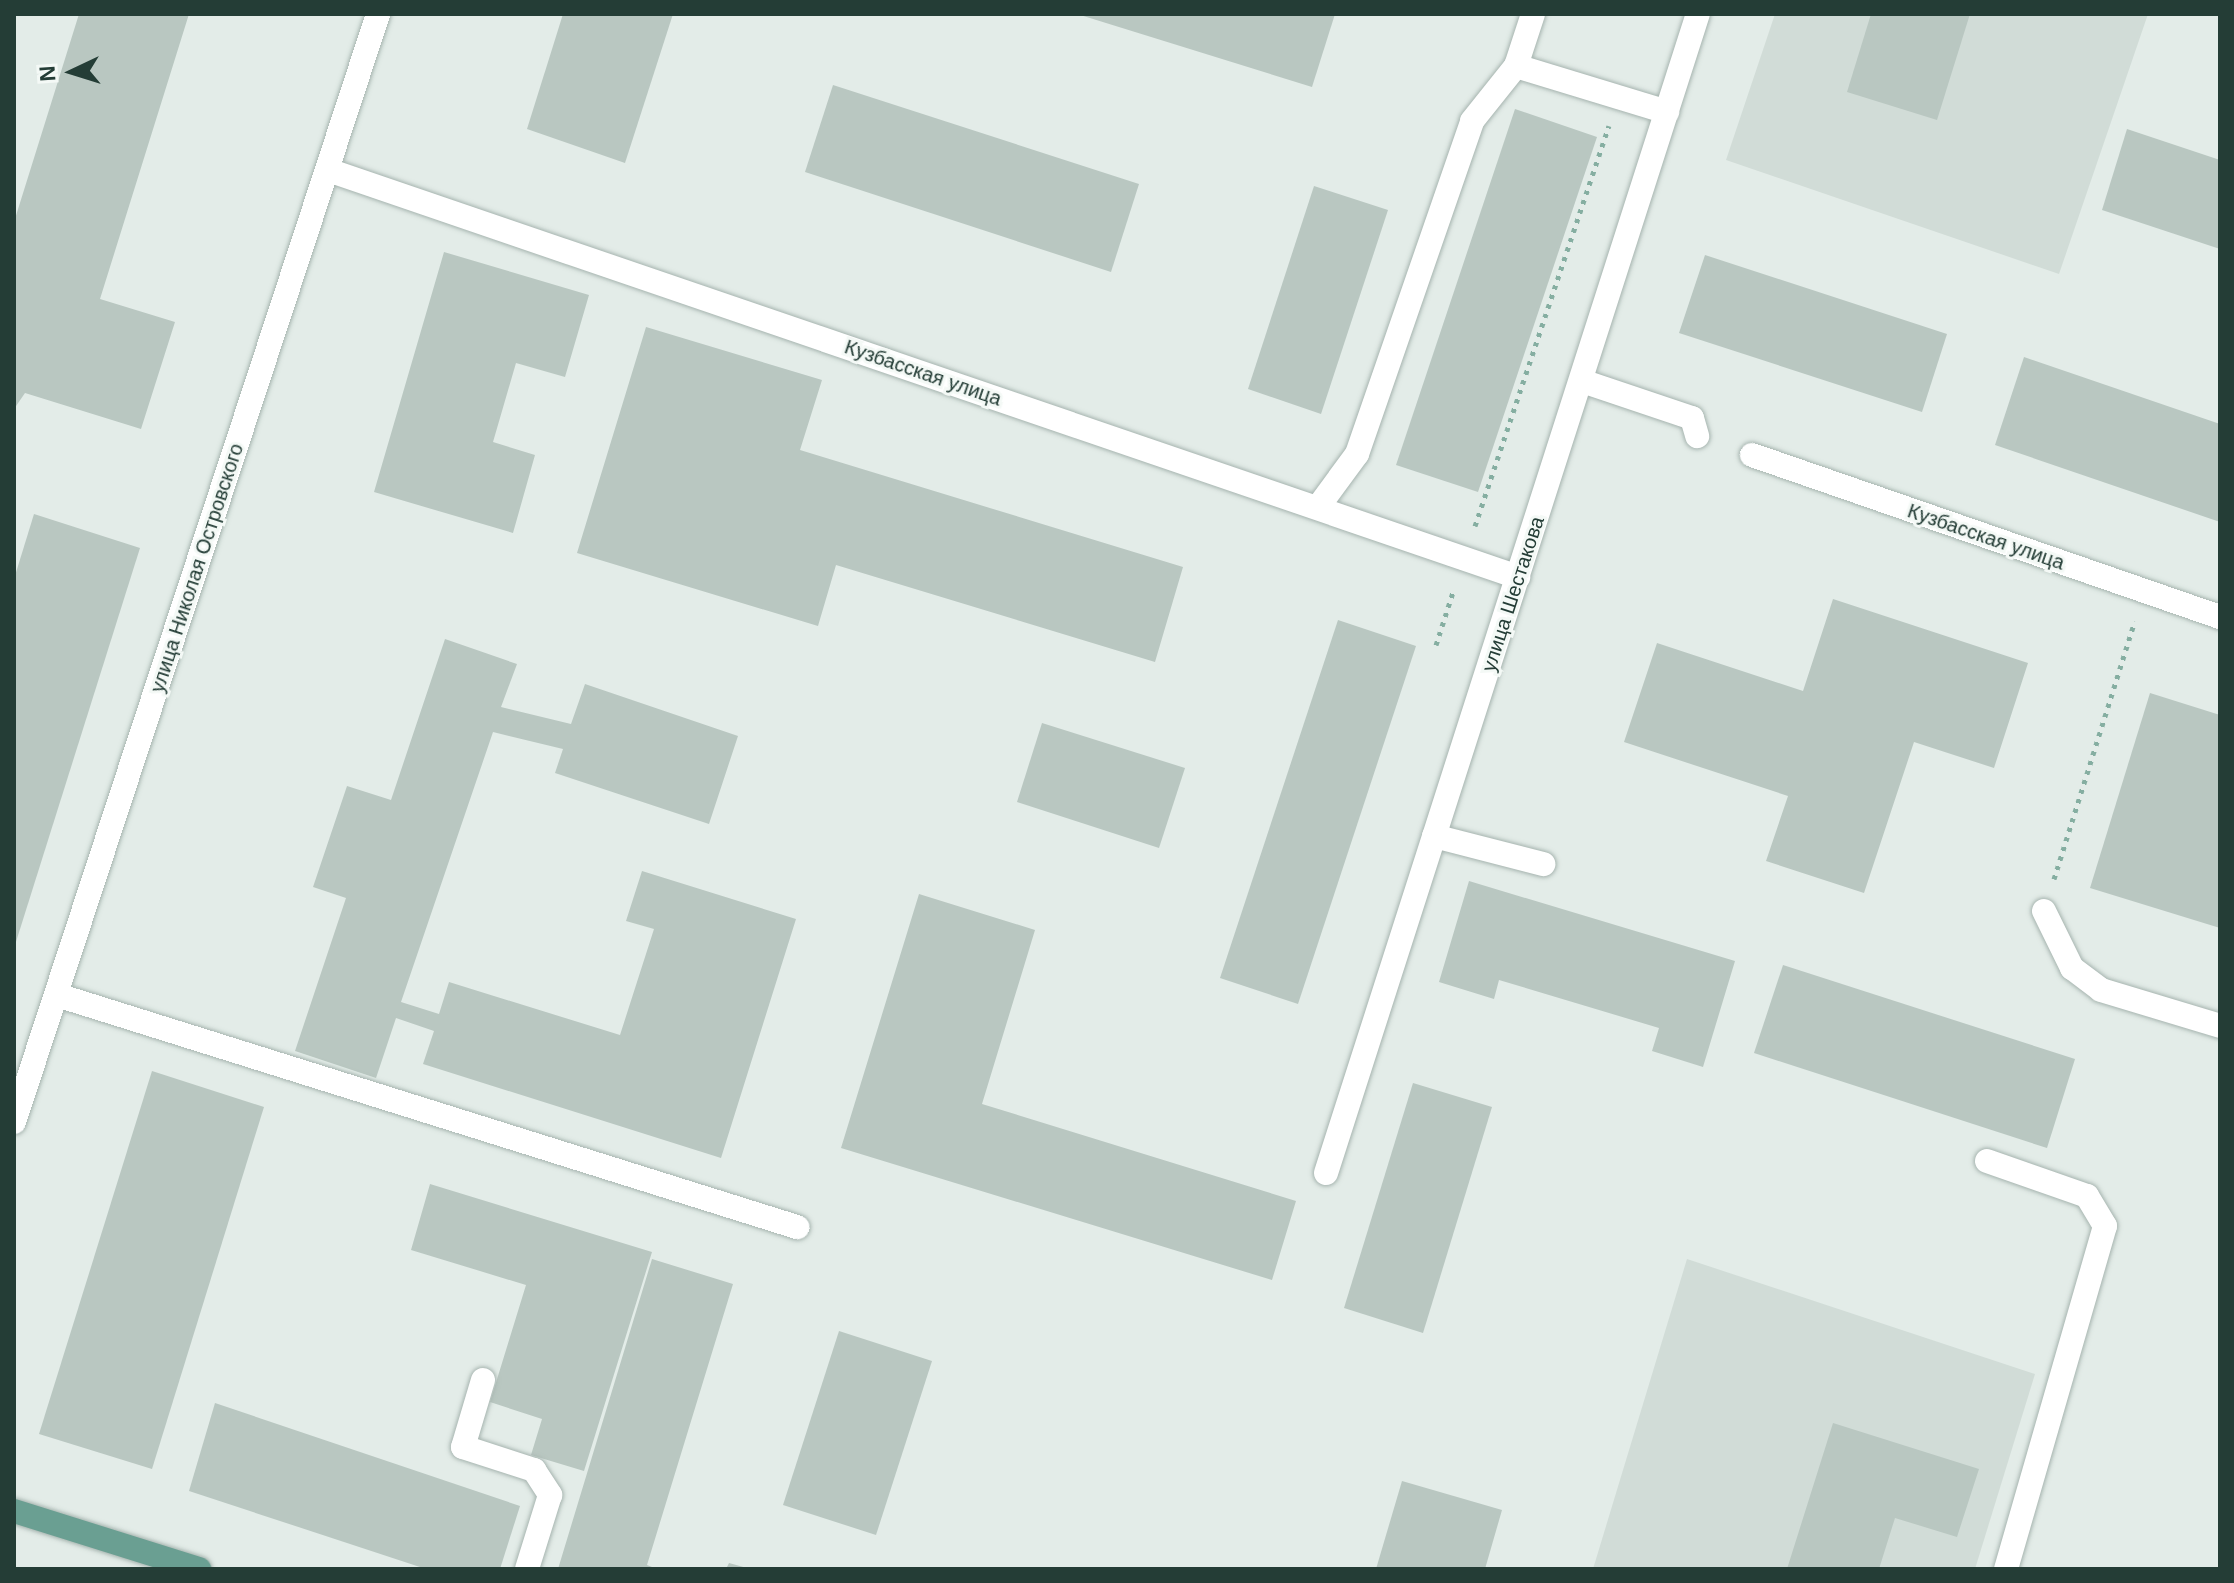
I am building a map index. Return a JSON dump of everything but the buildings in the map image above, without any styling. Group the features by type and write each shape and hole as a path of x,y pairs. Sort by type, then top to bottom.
{"main road":[{"path":"14,1511 199,1569"}],"street":[{"name":"улица Николая Островского","path":"14,1122 22,1073 57,995 378,14"},
{"path":"1318,507 1357,454 1472,121 1516,66 1533,14"},
{"name":"улица Шестакова","path":"1326,1173 1698,14"},
{"path":"1516,66 1667,112"},
{"name":"Кузбасская улица","path":"328,170 1518,577"},
{"path":"1582,381 1692,418 1697,436"},
{"name":"Кузбасская улица","path":"1752,455 2220,617"},
{"path":"1434,836 1543,864"},
{"path":"2044,911 2072,968 2101,990 2220,1026"},
{"path":"57,995 797,1227"},
{"path":"1987,1161 2087,1196 2105,1226 2006,1569"},
{"path":"483,1380 463,1447 534,1470 550,1495 527,1569"}],"path":[{"path":"1436,645 1618,98"},
{"path":"2044,911 2144,592"}],"shaded area":[{"path":"1775,14 2148,14 2059,274 1726,160"},
{"path":"1687,1259 2035,1374 1975,1569 1593,1569"}]}
